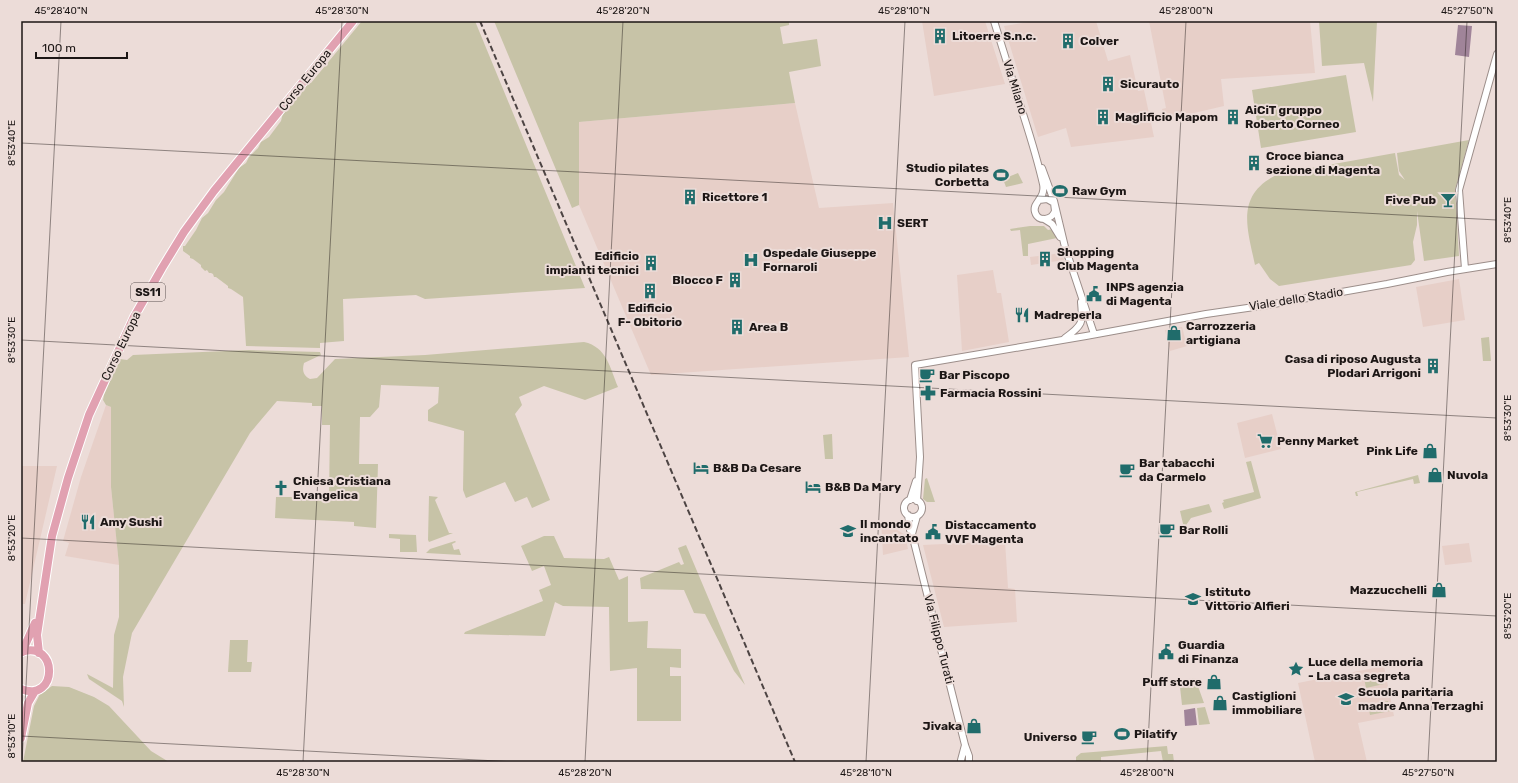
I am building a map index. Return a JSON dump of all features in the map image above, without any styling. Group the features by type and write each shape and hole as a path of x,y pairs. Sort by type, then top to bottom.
{"main road":[{"name":"Corso Europa","path":"39,652 37,635 52,536 68,478 89,415 134,317 184,232 210,197 353,21"},
{"name":"Corso Europa","path":"21,652 40,613"},
{"path":"21,652 39,652 48,661 50,673 45,684 35,691 28,703 21,736"},
{"path":"21,689 35,691"},
{"path":"21,712 21,736"}],"street":[{"name":"Via Milano","path":"994,21 1035,153 1043,187 1043,195 1039,200"},
{"path":"1465,268 1459,190 1497,54"},
{"name":"Via Milano","path":"1035,153 1055,206 1079,290 1094,334"},
{"path":"1044,198 1048,199 1055,206 1054,215 1050,218 1044,219 1038,216 1035,212 1036,205 1039,200 1044,198"},
{"name":"Via Milano","path":"1044,219 1054,226 1066,247"},
{"name":"Viale dello Stadio","path":"919,472 920,457 915,365 1206,314 1392,284 1465,268 1497,264"},
{"name":"Via Milano","path":"1064,339 1080,326 1082,317 1079,290"},
{"path":"919,472 918,500 922,508 917,516 912,517 908,515 904,508 906,502 910,500 919,472"},
{"path":"910,500 918,500"},
{"name":"Via Filippo Turati","path":"908,515 910,530 969,756 964,761"},
{"name":"Via Filippo Turati","path":"912,534 917,516"}],"shaded area":[{"path":"362,21 475,21 585,288 425,299 416,295 343,299 344,341 320,343 320,348 246,346 243,297 228,288 228,286 214,277 213,274 209,273 207,270 205,271 201,265 190,258 190,256 183,251 183,246 185,246 196,230 202,218 208,213 216,200 224,192 239,168 246,163 261,142 269,137 281,121 283,113 302,92 304,86 311,83"},
{"path":"494,21 789,21 789,25 780,27 783,44 817,39 821,66 789,72 795,103 579,122 579,205 572,208"},
{"path":"922,21 985,21 1005,84 934,96"},
{"path":"1035,21 1096,21 1108,61 1130,55 1138,91 1144,90 1154,137 1071,147 1066,128 1038,137 1004,26"},
{"path":"1149,21 1310,21 1315,73 1221,79 1224,106 1164,120 1162,109 1166,108"},
{"path":"1319,21 1377,21 1373,102 1364,63 1322,66"},
{"path":"1458,25 1472,26 1469,57 1455,55"},
{"path":"1346,75 1356,132 1261,148 1252,90"},
{"name":"Ospedale Giuseppe Fornaroli","path":"795,103 819,208 893,203 909,357 651,375 579,205 579,122"},
{"path":"1469,140 1455,190 1459,256 1424,261 1417,211 1417,225 1413,242 1415,260 1411,265 1279,286 1270,279 1259,263 1255,265 1247,225 1247,213 1255,192 1264,182 1278,174 1395,153 1399,175 1405,180 1399,171 1397,153"},
{"path":"1018,173 1023,183 1006,187 1003,179"},
{"path":"1030,226 1044,226 1048,230 1053,229 1057,238 1028,244 1028,256 1023,256 1020,230 1011,231 1010,229"},
{"name":"Shopping Club Magenta","path":"1062,253 1064,260 1031,265 1030,257"},
{"path":"993,270 997,293 1001,293 1009,342 962,351 957,275"},
{"path":"1459,279 1465,320 1423,327 1416,287"},
{"path":"1182,327 1187,346 1170,351 1165,330"},
{"path":"1489,337 1491,361 1483,361 1481,338"},
{"path":"584,342 598,348 603,353 607,359 618,387 585,400 544,386 519,397 522,405 515,414 550,500 532,508 527,497 515,502 505,482 466,498 463,490 464,431 428,421 428,410 438,403 439,387 381,385 379,407 370,417 360,417 359,464 378,464 376,528 354,526 354,522 275,518 276,497 329,497 330,425 322,425 322,406 312,406 312,403 277,401 250,433 132,633 123,677 124,707 122,701 89,679 87,674 113,688 114,635 119,617 119,565 111,487 111,407 106,405 103,400 120,359 127,360 133,355 249,350 320,352 321,355 304,363 304,372 310,379 317,378 335,359 425,355"},
{"path":"106,405 111,407 111,487 119,565 65,556 69,543 63,541 81,477"},
{"path":"1272,414 1281,449 1245,458 1237,423"},
{"path":"832,434 833,459 825,459 823,435"},
{"path":"1251,461 1261,498 1224,509 1222,503 1224,502 1223,500 1254,492 1246,462"},
{"path":"21,466 57,466 25,604 21,604"},
{"path":"1418,475 1420,483 1414,484 1413,479 1357,492 1358,496 1356,496 1355,492"},
{"path":"927,478 935,502 927,502 923,499 925,479"},
{"path":"429,496 438,497 435,500 449,533 453,533 429,542 428,540"},
{"path":"1209,504 1212,512 1191,518 1184,528 1180,511"},
{"path":"881,521 884,521 905,535 908,549 883,555"},
{"path":"389,534 416,535 417,552 400,552 400,539 389,538"},
{"path":"544,536 554,536 564,558 604,559 609,557 619,580 628,576 628,622 648,621 647,648 681,649 681,668 670,667 670,676 681,676 681,721 637,721 637,668 610,671 609,607 563,606 555,602 545,636 464,634 465,632 543,601 539,590 551,585 544,566 532,571 521,546"},
{"path":"455,541 456,542 452,544 454,550 459,549 461,555 426,553 430,549"},
{"path":"1005,541 1008,588 1015,589 1017,622 944,627 923,545"},
{"path":"1469,543 1472,562 1445,565 1442,546"},
{"path":"686,545 745,685 734,671 705,614 694,613 684,590 641,589 640,578 679,562 681,565 684,564 678,548"},
{"path":"230,640 248,640 247,662 252,662 251,672 228,672"},
{"name":"Scuola paritaria madre Anna Terzaghi","path":"1384,666 1394,716 1358,723 1367,762 1315,762 1298,683"},
{"path":"1382,674 1384,684 1366,688 1364,678"},
{"path":"1195,678 1204,703 1182,705 1180,687 1189,686 1189,679"},
{"path":"52,686 69,687 94,697 109,706 151,751 169,762 23,762 34,706 40,694"},
{"path":"1388,701 1390,711 1370,715 1368,705"},
{"path":"1205,707 1210,724 1199,725 1197,708"},
{"path":"1195,708 1197,725 1185,726 1184,710"},
{"path":"1167,746 1168,754 1173,754 1174,762 1163,762 1161,751 1101,757 1101,762 1076,762 1076,757 1081,753"}],"railway":[{"path":"480,21 795,762"}],"place":[{"name":"Litoerre S.n.c.","path":"940,36"},
{"name":"Colver","path":"1068,41"},
{"name":"Sicurauto","path":"1108,84"},
{"name":"Maglificio Mapom","path":"1103,117"},
{"name":"AiCiT gruppo Roberto Corneo","path":"1233,117"},
{"name":"Croce bianca sezione di Magenta","path":"1254,163"},
{"name":"Studio pilates Corbetta","path":"1001,175"},
{"name":"Raw Gym","path":"1060,191"},
{"name":"Ricettore 1","path":"690,197"},
{"name":"Five Pub","path":"1448,200"},
{"name":"SERT","path":"885,223"},
{"name":"Shopping Club Magenta","path":"1045,259"},
{"name":"Ospedale Giuseppe Fornaroli","path":"751,260"},
{"name":"Edificio impianti tecnici","path":"651,263"},
{"name":"Blocco F","path":"735,280"},
{"name":"Edificio F- Obitorio","path":"650,291"},
{"name":"INPS agenzia di Magenta","path":"1094,294"},
{"name":"Madreperla","path":"1022,315"},
{"name":"Area B","path":"737,327"},
{"name":"Carrozzeria artigiana","path":"1174,333"},
{"name":"Casa di riposo Augusta Plodari Arrigoni","path":"1433,366"},
{"name":"Bar Piscopo","path":"927,375"},
{"name":"Farmacia Rossini","path":"928,393"},
{"name":"Penny Market","path":"1265,441"},
{"name":"Pink Life","path":"1430,451"},
{"name":"B&B Da Cesare","path":"701,468"},
{"name":"Bar tabacchi da Carmelo","path":"1127,470"},
{"name":"Nuvola","path":"1435,475"},
{"name":"B&B Da Mary","path":"813,487"},
{"name":"Chiesa Cristiana Evangelica","path":"281,488"},
{"name":"Amy Sushi","path":"88,522"},
{"name":"Bar Rolli","path":"1167,530"},
{"name":"Il mondo incantato","path":"848,531"},
{"name":"Distaccamento VVF Magenta","path":"933,532"},
{"name":"Mazzucchelli","path":"1439,590"},
{"name":"Istituto Vittorio Alfieri","path":"1193,599"},
{"name":"Guardia di Finanza","path":"1166,652"},
{"name":"Luce della memoria - La casa segreta","path":"1296,669"},
{"name":"Puff store","path":"1214,682"},
{"name":"Scuola paritaria madre Anna Terzaghi","path":"1346,699"},
{"name":"Castiglioni immobiliare","path":"1220,703"},
{"name":"Jivaka","path":"974,726"},
{"name":"Pilatify","path":"1122,734"},
{"name":"Universo","path":"1089,737"}]}
